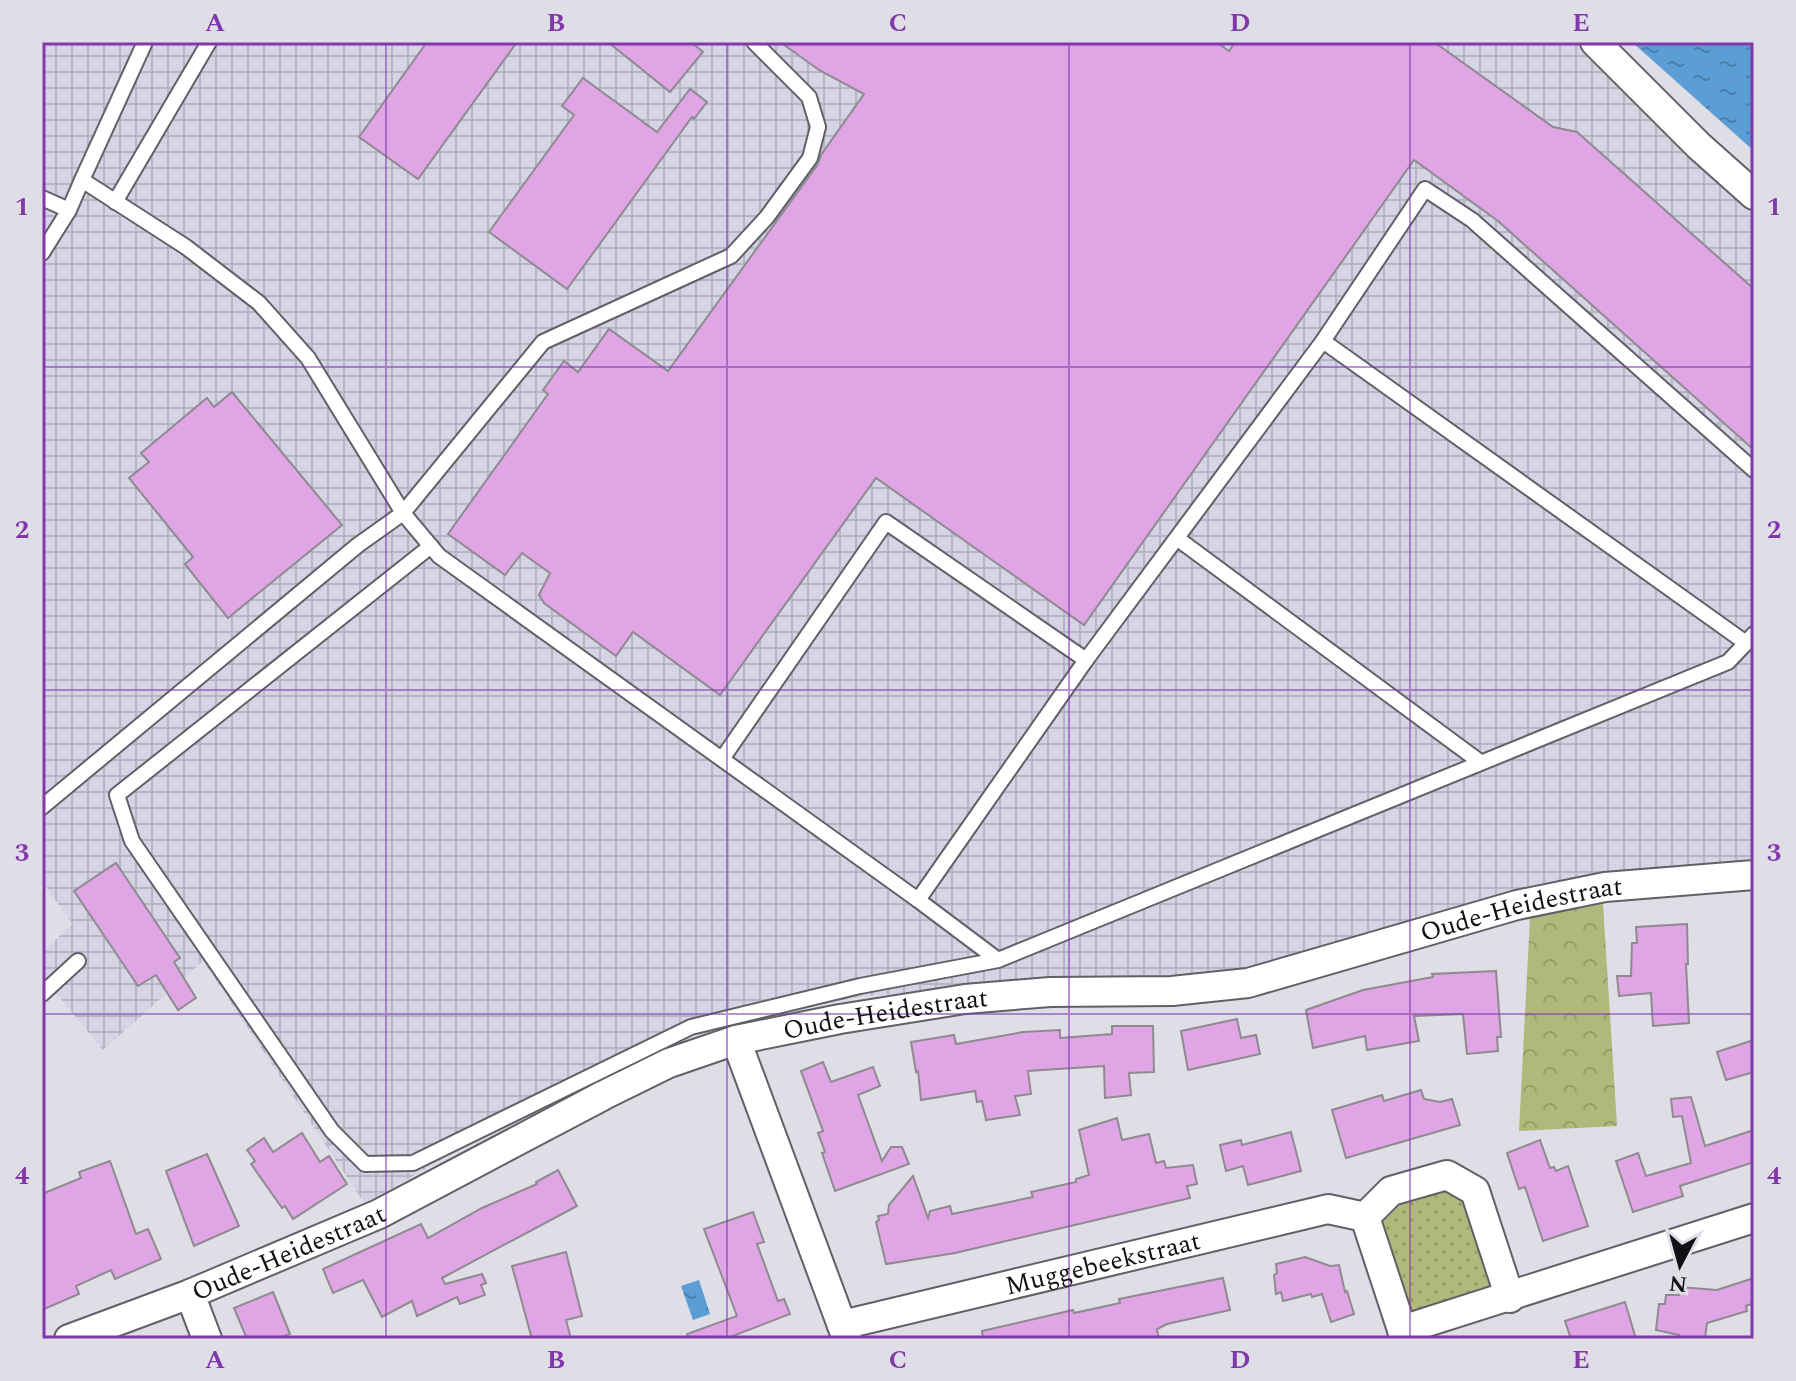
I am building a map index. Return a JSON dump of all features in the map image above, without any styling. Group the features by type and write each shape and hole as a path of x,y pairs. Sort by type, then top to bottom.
{"street":[{"path":"1595,42 1699,146 1754,195"},
{"name":"Oude-Heidestraat","path":"69,1339 190,1294 379,1214 617,1088 669,1063 736,1040 965,999 1050,992 1172,991 1248,983 1517,905 1605,887 1754,877"},
{"name":"Muggebeekstraat","path":"736,1040 844,1332 1328,1209 1365,1217"},
{"path":"1510,1298 1475,1191 1447,1175 1391,1191 1365,1217 1404,1335 1754,1218"},
{"path":"190,1294 207,1339"}],"lane":[{"path":"42,253 69,210 145,42"},
{"path":"115,202 209,42"},
{"path":"42,807 358,545 403,513 543,342 731,256 767,217 810,158 818,127 809,97 754,42"},
{"path":"82,180 186,247 259,303 308,358 403,513 439,556 998,960"},
{"path":"918,900 1086,660 1323,341 1425,189 1472,220 1754,470"},
{"path":"42,198 69,210"},
{"path":"431,546 117,795 132,841 332,1131 365,1164 413,1163 691,1027 860,986 998,960 1728,662 1750,638 1323,341"},
{"path":"722,759 886,522 1086,660"},
{"path":"1178,539 1480,762"},
{"path":"42,994 78,961"}],"shaded area":[{"path":"42,42 1582,42 1754,192 1754,864 1210,976 952,989 859,997 724,1023 629,1053 365,1204 203,961 103,1050 42,976 42,953 72,924 42,881"}],"green space":[{"path":"1603,904 1617,1126 1519,1131 1530,917"},
{"path":"1447,1175 1475,1191 1510,1298 1402,1330 1365,1217"}],"water":[{"path":"1632,42 1754,42 1754,151"},
{"path":"699,1280 710,1314 693,1320 681,1286"}],"building":[{"path":"427,42 517,42 418,179 359,137"},
{"path":"608,42 691,42 703,52 670,92"},
{"path":"780,42 1216,42 1229,51 1235,42 1434,42 1553,127 1577,132 1754,289 1754,450 1498,221 1414,160 1084,625 876,478 720,695 633,632 616,656 544,603 539,595 550,573 522,553 505,575 448,534 548,394 543,390 564,361 578,372 609,329 668,371 818,164 821,155 864,94 819,70"},
{"path":"583,78 657,132 690,89 707,102 694,119 692,117 567,289 489,232 574,115 562,106"},
{"path":"232,392 342,525 228,618 185,564 193,557 129,478 149,462 141,453 207,398 214,407"},
{"path":"116,863 180,958 174,962 196,998 178,1010 156,975 138,986 74,891"},
{"path":"1687,924 1689,1023 1653,1026 1651,993 1619,996 1617,976 1631,976 1632,943 1637,943 1636,927"},
{"path":"1496,971 1501,1037 1497,1037 1498,1051 1467,1054 1463,1014 1414,1016 1419,1041 1367,1050 1365,1036 1313,1048 1306,1010 1363,990 1433,977 1432,974"},
{"path":"1237,1019 1241,1038 1256,1035 1260,1054 1188,1070 1181,1031"},
{"path":"1112,1026 1153,1026 1154,1072 1129,1073 1131,1095 1105,1098 1104,1066 1028,1071 1031,1094 1015,1096 1020,1115 986,1120 982,1101 977,1102 975,1091 921,1100 911,1042 954,1035 956,1044 1023,1032 1060,1030 1060,1038 1112,1034"},
{"path":"1754,1040 1754,1072 1726,1080 1717,1052"},
{"path":"823,1062 831,1082 873,1067 880,1086 858,1095 882,1161 891,1147 902,1147 909,1164 835,1191 818,1133 823,1131 801,1071"},
{"path":"1421,1090 1424,1099 1440,1102 1452,1099 1460,1125 1346,1158 1332,1110 1382,1095 1384,1101"},
{"path":"1691,1097 1705,1146 1754,1130 1754,1162 1680,1186 1683,1196 1633,1212 1616,1161 1638,1153 1646,1176 1691,1163 1682,1116 1673,1117 1671,1099"},
{"path":"1117,1118 1122,1140 1149,1134 1156,1163 1164,1161 1166,1168 1193,1165 1197,1184 1187,1186 1190,1198 955,1253 886,1264 876,1222 878,1216 888,1214 889,1205 913,1176 928,1218 930,1211 950,1206 952,1214 1033,1197 1031,1192 1076,1182 1076,1179 1089,1175 1079,1130"},
{"path":"1291,1132 1301,1171 1248,1185 1243,1166 1226,1171 1220,1145 1241,1140 1242,1145"},
{"path":"302,1133 320,1162 329,1156 347,1184 293,1219 251,1164 255,1161 247,1150 264,1138 273,1152"},
{"path":"1540,1140 1550,1168 1554,1167 1556,1171 1568,1166 1588,1226 1543,1241 1525,1187 1519,1189 1507,1153"},
{"path":"207,1154 239,1226 194,1246 166,1171"},
{"path":"110,1161 136,1234 148,1229 161,1259 115,1279 111,1270 76,1286 79,1294 42,1310 42,1194 81,1178 79,1172"},
{"path":"558,1170 577,1206 442,1278 445,1284 482,1274 486,1283 481,1285 485,1295 460,1304 457,1297 417,1316 412,1301 382,1317 363,1280 333,1293 323,1269 421,1224 428,1238 482,1208 537,1184"},
{"path":"753,1212 764,1242 757,1244 778,1301 784,1299 790,1314 725,1339 689,1339 687,1334 737,1316 704,1229"},
{"path":"566,1252 582,1316 566,1320 571,1339 532,1339 512,1266"},
{"path":"1305,1257 1330,1266 1339,1265 1354,1314 1331,1322 1322,1294 1283,1301 1281,1292 1276,1294 1276,1264"},
{"path":"1223,1278 1230,1310 1167,1324 1157,1329 1159,1339 983,1339 982,1331"},
{"path":"1754,1278 1754,1303 1746,1306 1747,1311 1707,1323 1705,1339 1678,1339 1679,1335 1656,1330 1659,1304 1665,1304 1666,1295 1679,1295 1680,1287 1717,1290"},
{"path":"273,1292 290,1334 275,1339 247,1339 234,1308"},
{"path":"1625,1302 1636,1339 1571,1339 1565,1321"}]}
